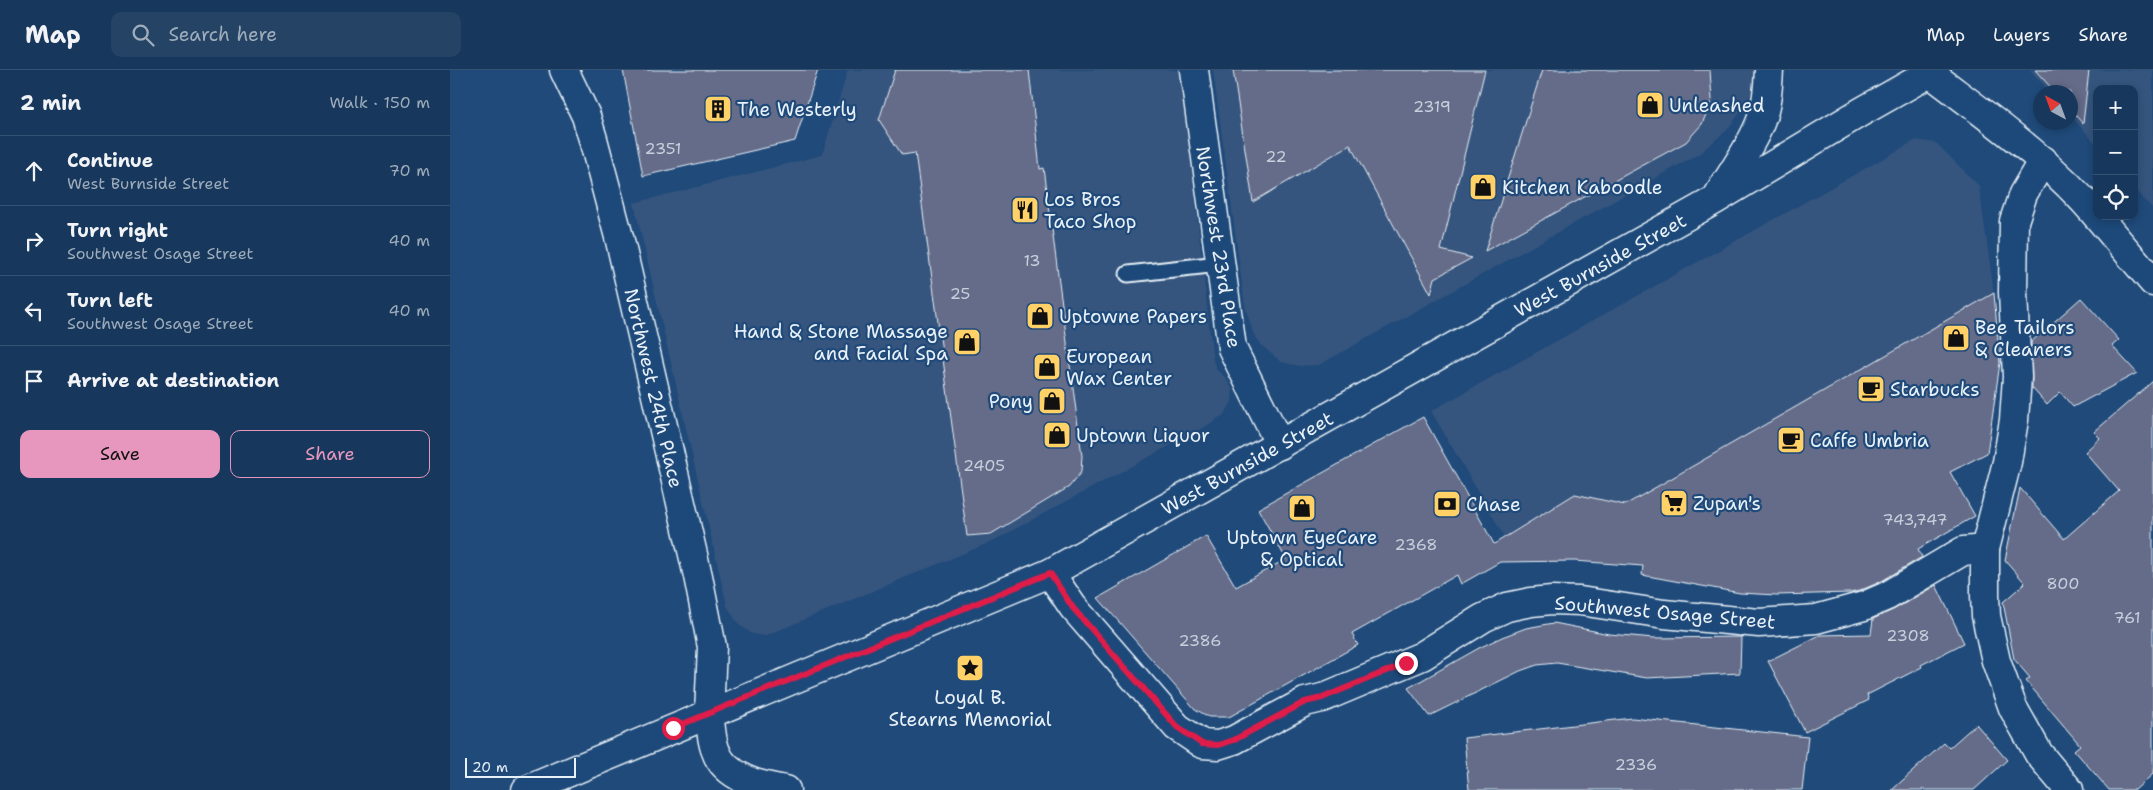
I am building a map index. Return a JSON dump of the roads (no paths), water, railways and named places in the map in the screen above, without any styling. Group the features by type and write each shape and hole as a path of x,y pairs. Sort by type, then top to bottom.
{"street":[{"name":"Northwest 24th Place","path":"564,70 586,116 620,241 698,576 712,646 710,714 714,749 721,760 736,774 764,786 786,790"},
{"name":"Northwest 23rd Place","path":"1194,70 1219,264 1232,348 1280,445"},
{"path":"1715,200 1741,159 1760,123 1767,98 1769,70"},
{"path":"1931,71 2043,160 2075,190 2093,211"},
{"name":"West Burnside Street","path":"526,790 1050,573 1715,200 1931,71"},
{"path":"2043,160 2023,194 2014,221 2013,292 2017,377 2014,420 2007,462 1986,549 1986,616 2003,683 2026,733 2039,754 2069,790"},
{"path":"2100,220 2153,282"},
{"name":"Southwest Osage Street","path":"1050,573 1073,608 1177,727 1202,744 1218,745 1234,740 1305,702 1322,698 1422,656 1483,618 1506,607 1552,600 1580,601 1664,614 1759,624 1816,620 1864,606 1887,596 1962,551 1986,549"}],"lane":[{"path":"1128,274 1219,264"}],"place":[{"name":"Unleashed","path":"1650,105"},
{"name":"The Westerly","path":"718,109"},
{"name":"Kitchen Kaboodle","path":"1483,187"},
{"name":"Los Bros Taco Shop","path":"1025,210"},
{"name":"Uptowne Papers","path":"1040,316"},
{"name":"Bee Tailors & Cleaners","path":"1956,338"},
{"name":"Hand & Stone Massage and Facial Spa","path":"967,342"},
{"name":"European Wax Center","path":"1047,367"},
{"name":"Starbucks","path":"1871,389"},
{"name":"Pony","path":"1052,401"},
{"name":"Uptown Liquor","path":"1057,435"},
{"name":"Caffe Umbria","path":"1791,440"},
{"name":"Zupan's","path":"1674,503"},
{"name":"Chase","path":"1447,504"},
{"name":"Uptown EyeCare & Optical","path":"1302,508"},
{"name":"Loyal B. Stearns Memorial","path":"970,668"}]}
